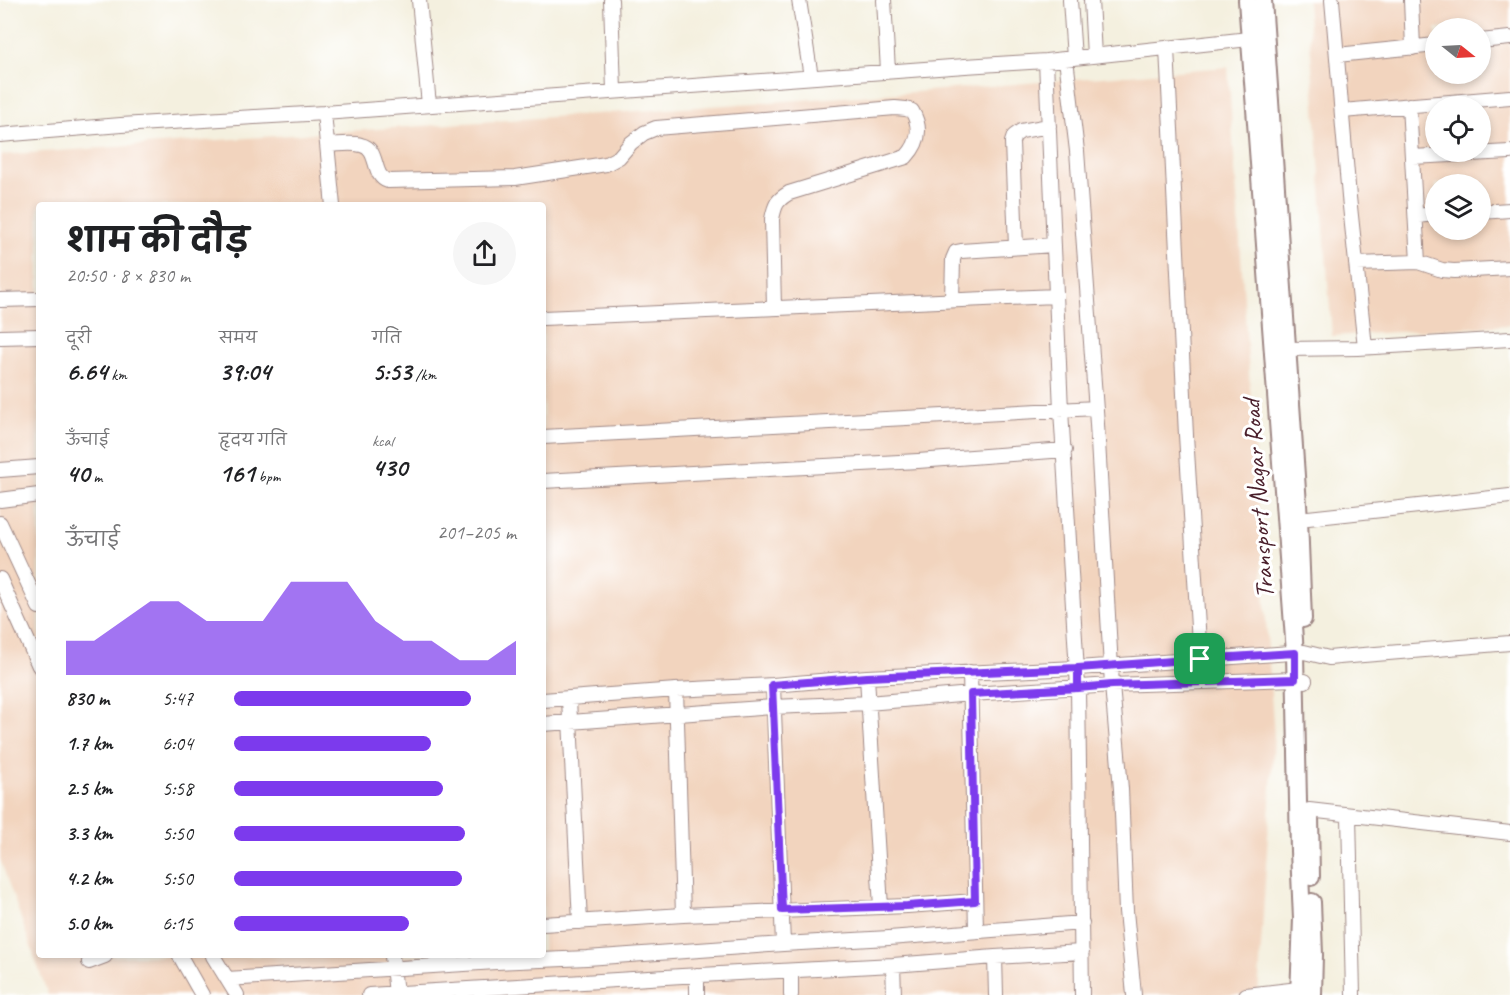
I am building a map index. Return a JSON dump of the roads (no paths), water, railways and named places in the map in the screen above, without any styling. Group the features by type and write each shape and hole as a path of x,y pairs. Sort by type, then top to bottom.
{"main road":[{"name":"Transport Nagar Road","path":"1247,0 1299,652"},
{"name":"Transport Nagar Road","path":"1263,0 1299,519 1304,993"},
{"name":"Transport Nagar Road","path":"1300,680 1310,810 1314,956 1304,993"}],"street":[{"path":"418,0 429,105"},
{"path":"611,0 614,91"},
{"path":"799,0 811,77"},
{"path":"884,0 888,71"},
{"path":"1070,0 1070,59 1096,408 1112,685 1121,789 1126,911 1134,995"},
{"path":"1091,0 1094,56"},
{"path":"1332,0 1365,348"},
{"path":"1411,0 1413,48"},
{"path":"1491,40 1510,38"},
{"path":"0,135 121,124 324,113 1046,61 1249,39"},
{"path":"1337,55 1425,46"},
{"path":"1167,48 1186,435 1200,659"},
{"path":"1046,61 1061,410 1078,668 1082,995"},
{"path":"1342,111 1510,97"},
{"path":"1409,105 1418,262"},
{"path":"327,145 356,144 368,147 373,154 379,174 388,181 515,178 606,164 619,157 644,133 656,128 895,108 912,111 916,118 918,138 906,157 789,193 779,199 772,219 774,308"},
{"path":"324,113 333,202"},
{"path":"1016,247 1012,142 1014,136 1021,131 1049,126"},
{"path":"1412,157 1510,152"},
{"path":"1491,211 1510,210"},
{"path":"1416,216 1425,215"},
{"path":"952,300 953,259 956,252 1054,245"},
{"path":"1356,264 1418,262 1442,270 1454,271 1510,268"},
{"path":"546,318 1056,296"},
{"path":"0,300 36,299"},
{"path":"0,337 36,336"},
{"path":"1286,349 1365,348 1510,339"},
{"path":"546,437 1096,408"},
{"path":"546,481 918,461 1065,450"},
{"path":"0,470 36,467"},
{"path":"0,500 36,495"},
{"path":"1299,519 1510,496"},
{"path":"0,524 36,601"},
{"path":"0,579 36,659"},
{"path":"546,700 867,677 1078,668 1299,652 1329,658 1510,643"},
{"path":"970,672 976,930"},
{"path":"867,677 881,907"},
{"path":"546,724 1112,685 1300,680"},
{"path":"772,685 783,944"},
{"path":"676,690 683,915"},
{"path":"569,699 580,922"},
{"path":"1310,810 1510,833"},
{"path":"1349,815 1353,995"},
{"path":"546,924 975,901"},
{"path":"227,979 393,962 496,962 599,957 1082,923"},
{"path":"369,995 587,988 697,975 1082,952"},
{"path":"994,957 996,995"},
{"path":"89,962 100,958"},
{"path":"181,958 202,995"},
{"path":"214,958 237,995"},
{"path":"393,962 396,994"},
{"path":"893,965 894,995"},
{"path":"791,971 791,995"},
{"path":"697,975 698,995"},
{"path":"1246,995 1304,993"}]}
